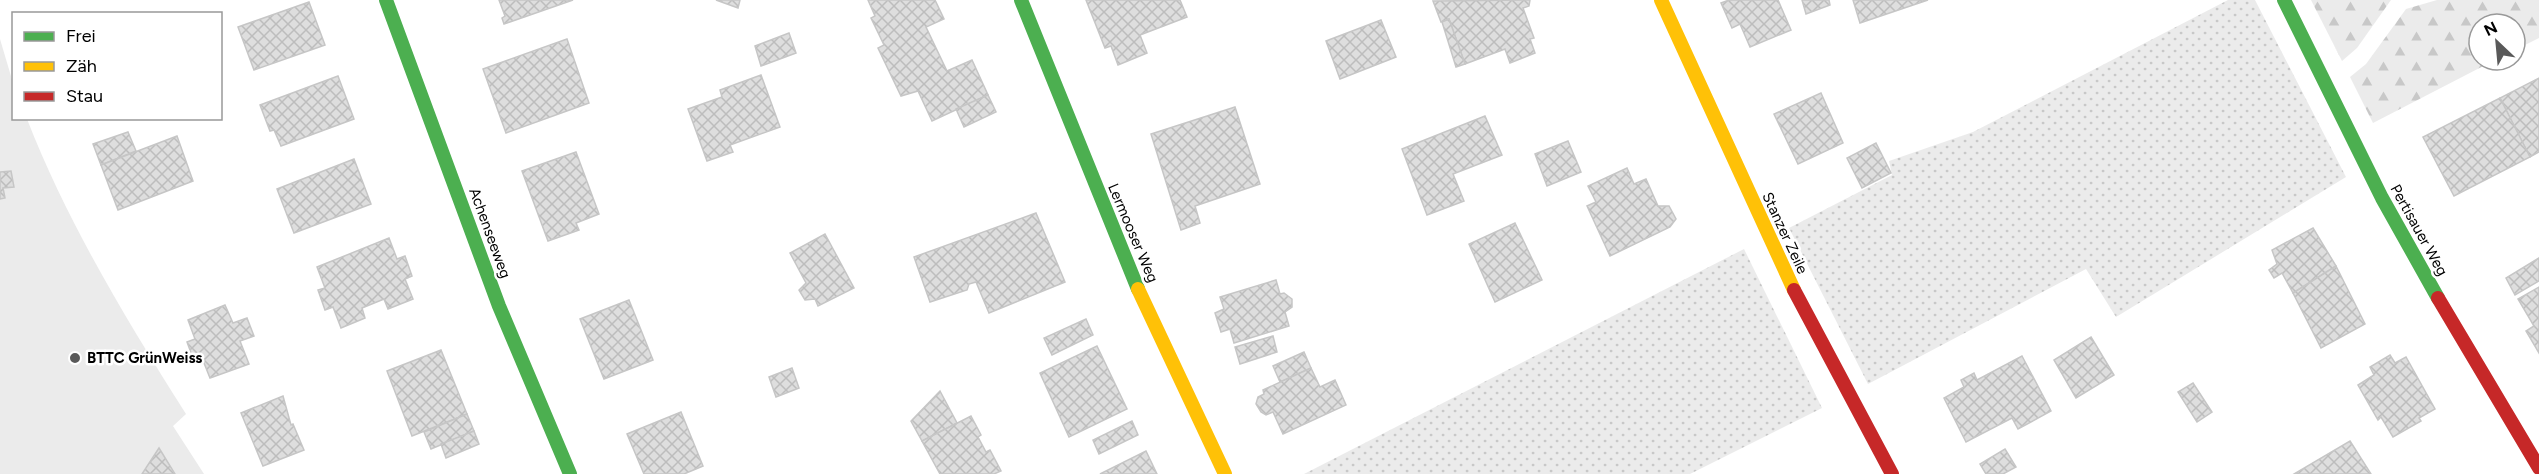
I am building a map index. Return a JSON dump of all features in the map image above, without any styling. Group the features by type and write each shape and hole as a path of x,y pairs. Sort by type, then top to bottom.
{"street":[{"name":"Achenseeweg","path":"386,0 499,306 570,474"},
{"name":"Lermooser Weg","path":"1021,0 1137,286 1225,474"},
{"name":"Stanzer Zeile","path":"1661,0 1767,236 1810,323 1892,474"},
{"name":"Pertisauer Weg","path":"2284,0 2382,198 2440,302 2539,468"}],"green space":[{"path":"2228,0 2255,0 2346,177 2116,317 2086,269 1868,384 1789,228 1892,175 1889,161 1973,132"},
{"path":"2311,0 2391,0 2357,48 2342,61"},
{"path":"2437,0 2539,0 2539,38 2527,44 2527,12 2467,12 2467,72 2472,72 2373,123 2350,77 2366,64 2406,9"},
{"name":"BTTC GrünWeiss","path":"0,39 12,80 12,120 27,120 61,196 99,270 186,414 173,426 204,474 0,474"},
{"path":"1744,249 1822,408 1690,474 1304,474"}],"building":[{"path":"499,0 573,0 504,24 502,18 505,16"},
{"path":"716,0 740,0 738,8"},
{"path":"868,0 935,0 944,19 926,27 947,71 972,60 988,95 932,121 918,91 901,96 878,48 884,45 871,18 875,16"},
{"path":"1086,0 1180,0 1187,17 1140,35 1147,53 1118,65 1111,46 1105,48"},
{"path":"1530,0 1529,6 1523,8 1534,38 1530,39 1535,53 1510,63 1505,49 1465,64 1449,19 1441,22 1433,1"},
{"path":"1729,0 1778,0 1791,30 1750,47 1740,24 1732,28 1721,3"},
{"path":"1802,0 1829,0 1830,5 1806,14"},
{"path":"1853,0 1928,0 1860,23"},
{"path":"309,2 325,45 254,70 238,27"},
{"path":"1449,19 1465,64 1456,67 1442,22"},
{"path":"1381,20 1396,57 1340,79 1326,41"},
{"path":"789,33 796,53 761,66 755,46"},
{"path":"567,39 589,103 506,133 483,69"},
{"path":"761,75 780,127 730,145 733,152 707,161 688,109 722,97 720,90"},
{"path":"338,76 354,119 281,146 274,130 270,131 260,105"},
{"path":"2539,78 2539,152 2530,157 2500,98"},
{"path":"1821,93 1843,143 1798,164 1774,114"},
{"path":"988,95 996,112 964,127 956,109"},
{"path":"2500,98 2530,157 2454,196 2423,137"},
{"path":"1235,107 1260,184 1195,206 1200,223 1181,230 1151,134"},
{"path":"1485,116 1502,155 1453,174 1464,201 1427,215 1402,149"},
{"path":"128,132 136,151 101,165 93,144"},
{"path":"177,136 193,181 118,210 101,165"},
{"path":"1568,141 1581,172 1547,186 1535,154"},
{"path":"1876,143 1891,173 1862,188 1847,158"},
{"path":"576,152 599,214 576,223 579,230 548,241 522,171"},
{"path":"354,159 371,204 294,233 277,189"},
{"path":"1627,168 1634,184 1646,179 1658,206 1669,206 1676,219 1670,227 1610,256 1587,206 1596,202 1588,186"},
{"path":"11,171 14,187 3,188 5,198 0,199 0,172"},
{"path":"1036,213 1065,282 989,313 976,282 969,284 967,290 930,302 914,257"},
{"path":"1515,223 1542,280 1495,302 1469,244"},
{"path":"2313,228 2336,266 2293,293 2282,273 2274,278 2269,270 2277,264 2272,250"},
{"path":"825,234 854,288 818,306 815,299 805,300 799,290 806,283 790,253"},
{"path":"389,238 397,259 405,256 412,276 405,279 413,299 388,309 384,299 362,308 365,318 341,328 333,307 325,310 318,290 325,288 317,267"},
{"path":"2539,258 2539,281 2515,295 2506,278"},
{"path":"2336,266 2365,324 2321,348 2293,293"},
{"path":"1276,280 1280,294 1284,293 1292,299 1292,307 1285,312 1289,326 1234,343 1230,329 1221,332 1215,313 1224,309 1220,297"},
{"path":"2539,287 2539,353 2526,331 2534,326 2518,299"},
{"path":"629,300 653,360 604,379 580,319"},
{"path":"225,305 233,323 247,318 254,336 240,341 249,364 210,378 202,358 194,361 187,342 195,339 188,320"},
{"path":"1086,319 1093,335 1052,355 1044,338"},
{"path":"1273,336 1277,352 1240,364 1235,347"},
{"path":"2091,337 2114,375 2076,398 2054,360"},
{"path":"1097,346 1127,409 1069,437 1040,373"},
{"path":"441,350 467,414 412,436 387,371"},
{"path":"1304,352 1311,368 1280,382 1273,366"},
{"path":"2390,355 2395,363 2406,357 2435,409 2419,418 2421,421 2393,437 2381,417 2378,420 2358,385 2374,375 2370,367"},
{"path":"2022,356 2051,411 2018,429 2012,418 1966,442 1944,398 1964,387 1961,380 1974,373 1977,380"},
{"path":"792,368 799,388 776,397 769,377"},
{"path":"1311,368 1320,387 1335,380 1346,405 1283,434 1273,412 1266,415 1261,412 1256,404 1258,397 1264,394 1263,390"},
{"path":"2193,383 2212,412 2197,422 2178,392"},
{"path":"940,391 957,423 922,441 911,421"},
{"path":"283,396 291,425 293,424 304,450 263,466 241,413"},
{"path":"681,412 703,466 684,474 644,474 627,434"},
{"path":"467,414 474,431 431,449 424,432"},
{"path":"971,416 981,435 978,437 986,452 990,450 1001,471 994,474 940,474 922,441"},
{"path":"1132,421 1138,435 1099,454 1093,440"},
{"path":"474,431 479,444 446,458 441,444"},
{"path":"2350,441 2371,474 2294,474"},
{"path":"159,448 175,474 142,474"},
{"path":"2005,449 2016,467 2003,474 1986,474 1980,464"},
{"path":"1146,451 1157,474 1100,474"}],"traffic: fast":[{"path":"386,0 499,306 570,474"},
{"path":"1021,0 1138,289"},
{"path":"2284,0 2382,198 2438,298"}],"traffic: slow":[{"path":"1661,0 1794,290"},
{"path":"1138,289 1225,474"}],"traffic: jam":[{"path":"1794,290 1892,474"},
{"path":"2438,298 2539,468"}],"place":[{"name":"BTTC GrünWeiss","path":"75,358"}]}
